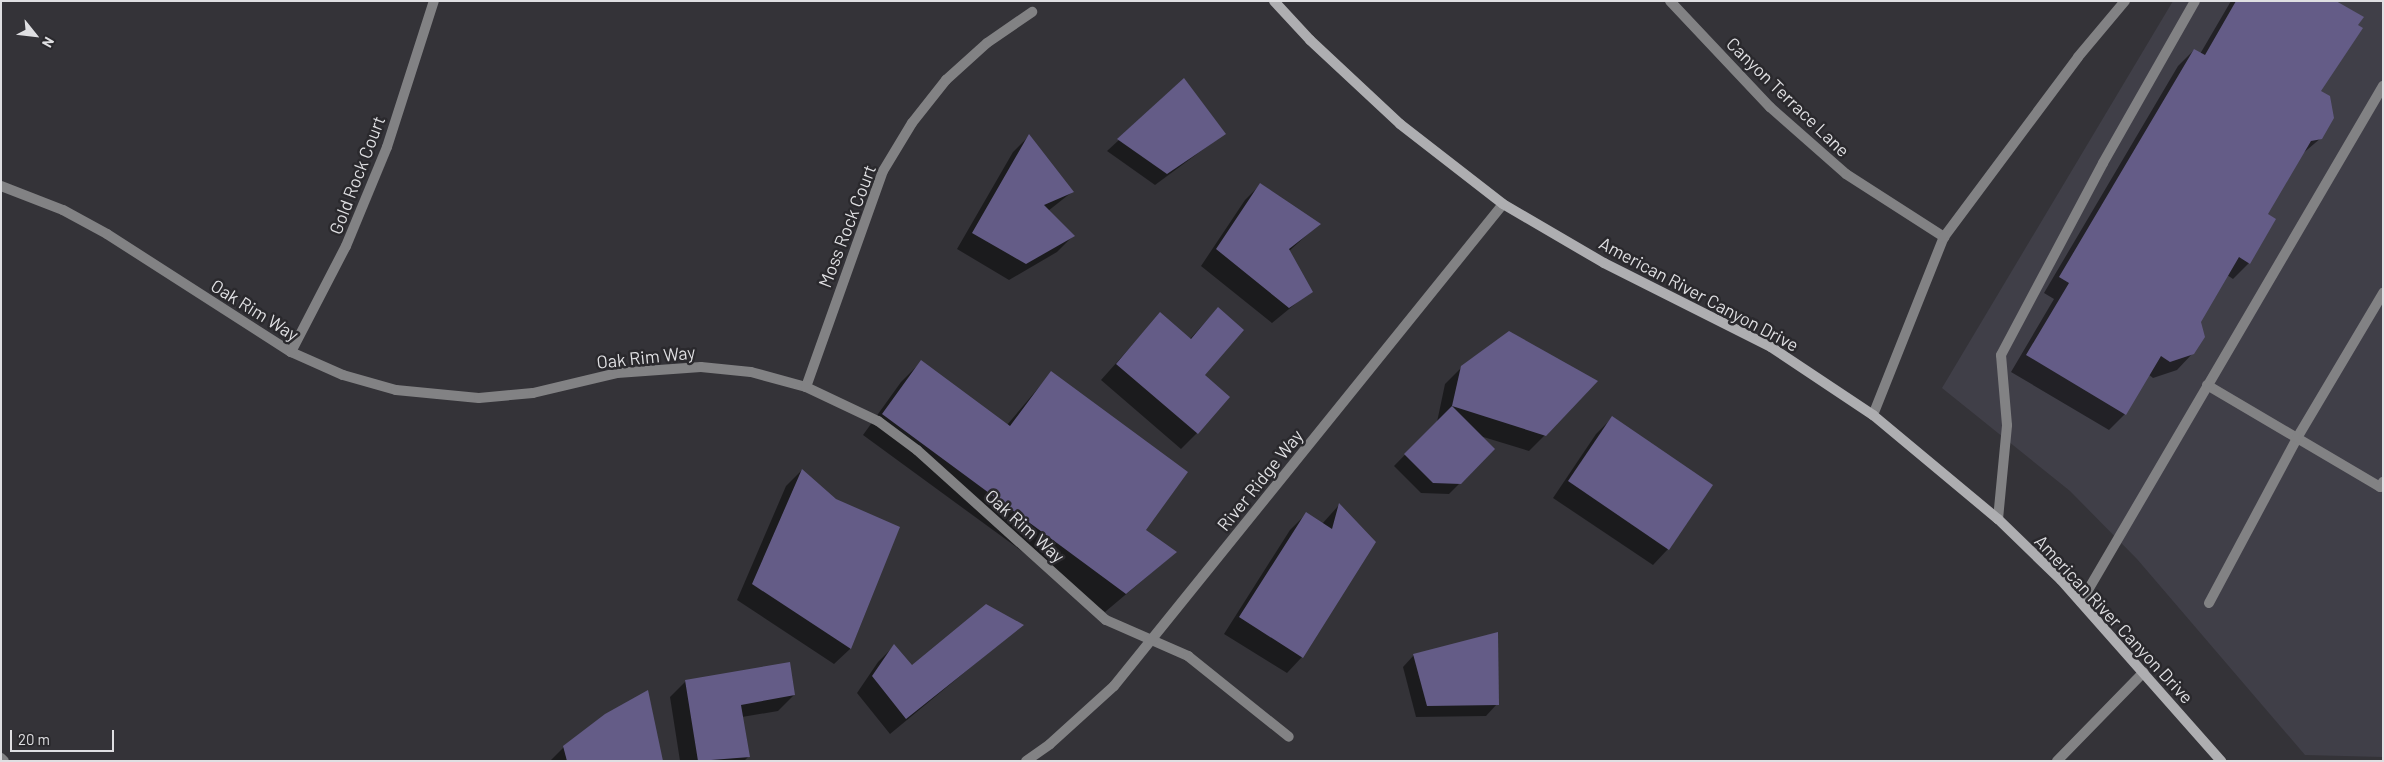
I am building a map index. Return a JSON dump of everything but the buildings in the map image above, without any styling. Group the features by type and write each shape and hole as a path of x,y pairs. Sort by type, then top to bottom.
{"main road":[{"name":"American River Canyon Drive","path":"1274,1 1310,40 1400,124 1503,204 1604,263 1771,347 1873,415 1998,519 2080,602 2221,761"}],"street":[{"name":"Gold Rock Court","path":"291,352 346,246 387,147 434,1"},
{"name":"Canyon Terrace Lane","path":"1670,1 1770,106 1846,174 1944,237"},
{"path":"1873,415 1944,237 2078,57 2125,1"},
{"path":"1998,519 2007,425 2001,355 2103,164 2195,1"},
{"name":"Moss Rock Court","path":"806,387 883,171 912,123 946,80 987,43 1032,12"},
{"path":"2080,602 2383,86"},
{"name":"Oak Rim Way","path":"1,186 63,210 107,234 291,352 343,375 396,390 451,397 479,398 533,393 617,373 676,367 751,372 806,387 878,421 918,450 1106,620 1188,656 1289,736"},
{"name":"River Ridge Way","path":"1026,761 1050,744 1114,686 1503,204"},
{"path":"2209,603 2297,438 2383,293"},
{"path":"2208,384 2297,438 2382,486"},
{"path":"2057,761 2144,672"},
{"path":"1,758 4,761"}],"shaded area":[{"path":"2173,1 2383,1 2383,757 2305,755 2137,559 2070,491 1942,388"}]}
